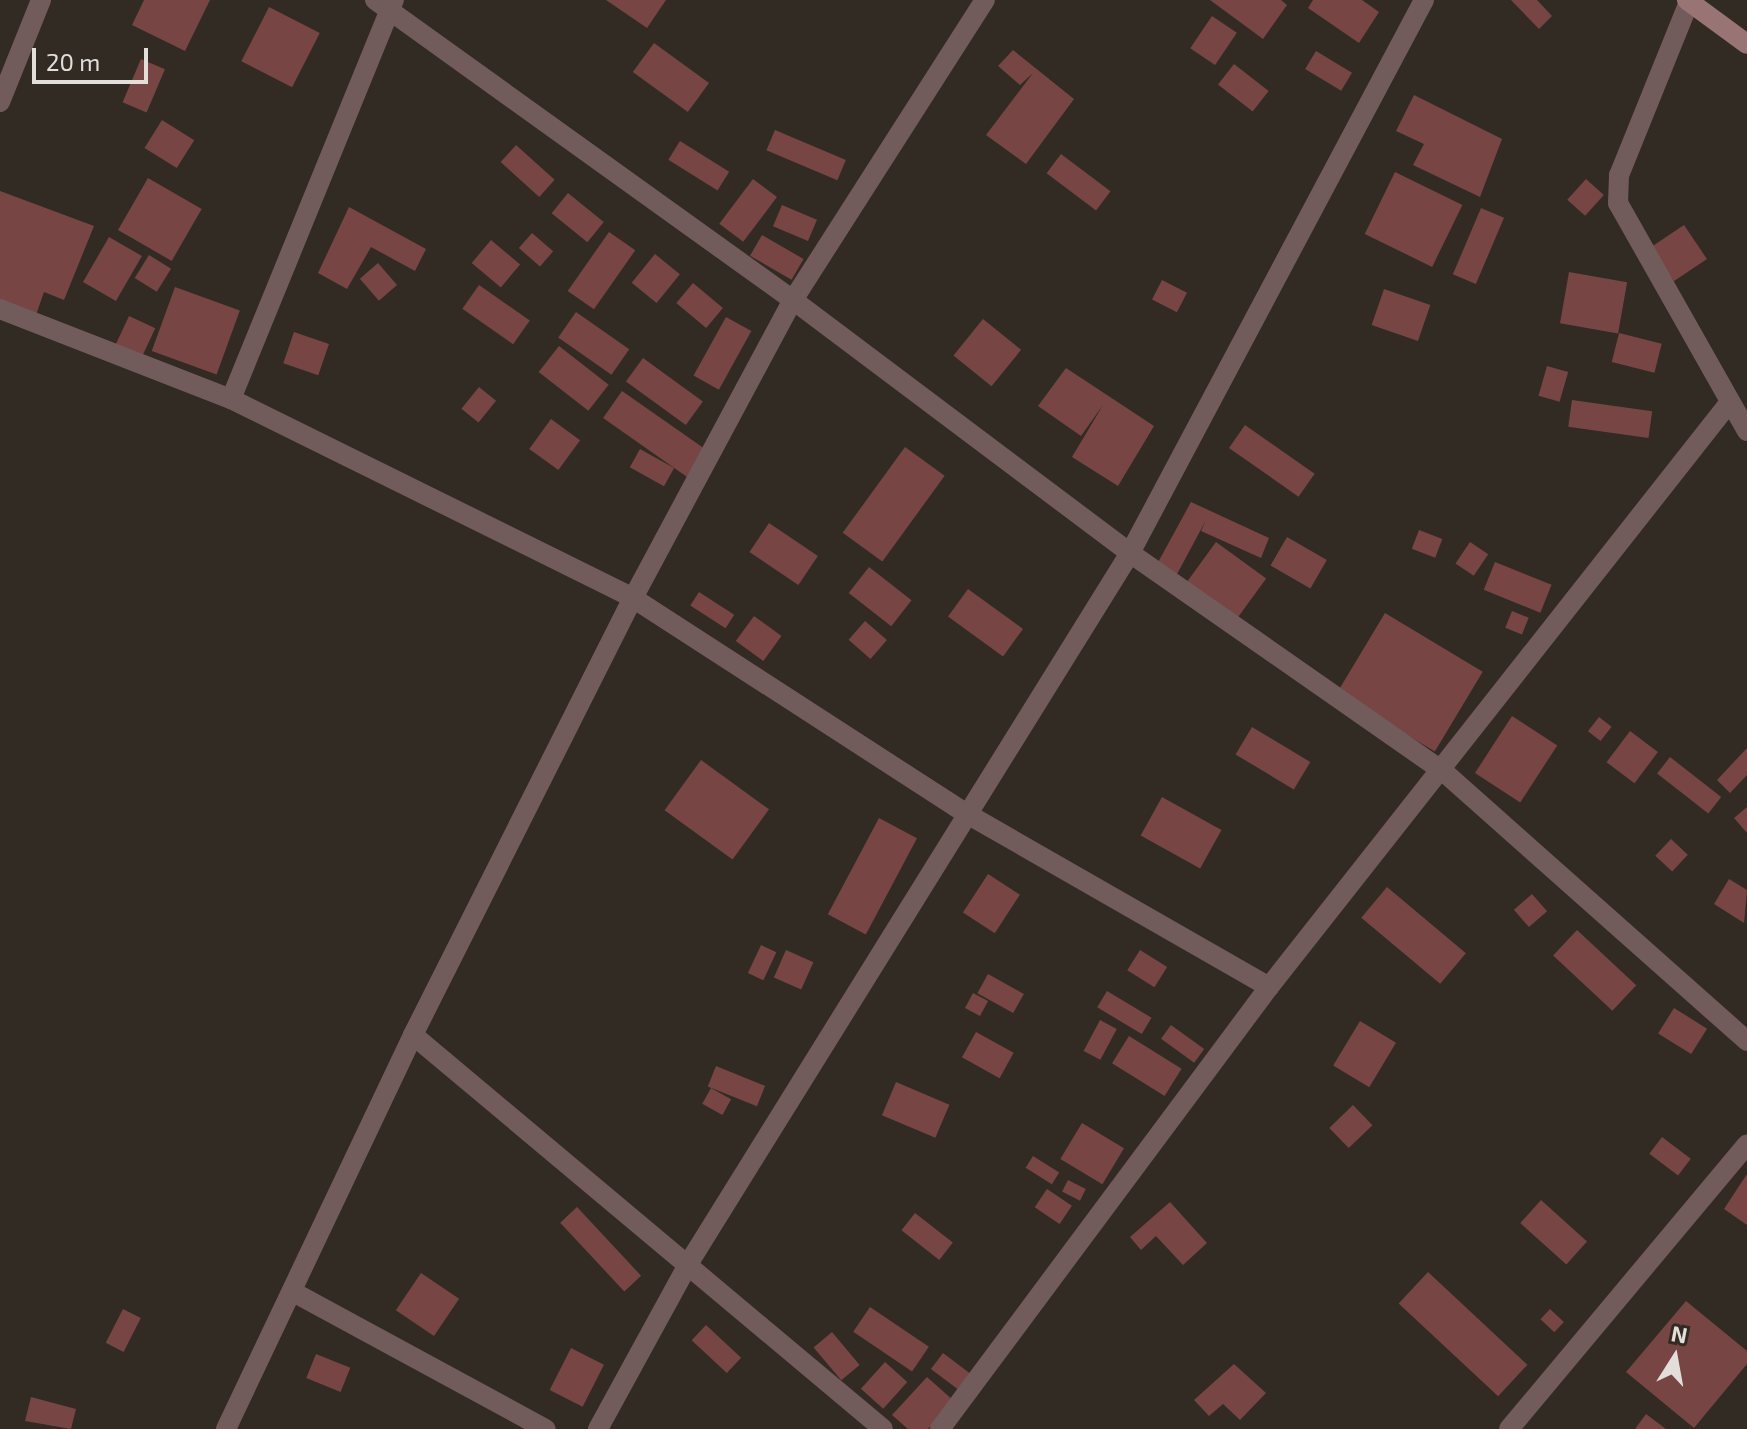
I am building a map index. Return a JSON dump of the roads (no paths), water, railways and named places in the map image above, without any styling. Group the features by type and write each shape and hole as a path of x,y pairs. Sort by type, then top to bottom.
{"main road":[{"path":"1688,1 1747,44"}],"street":[{"path":"0,102 41,0"},
{"path":"226,1429 295,1293 413,1035 633,598 793,300 985,0"},
{"path":"598,1429 690,1261 1130,553 1424,0"},
{"path":"1688,1 1619,175 1618,203 1747,431"},
{"path":"231,399 386,3 793,300 1130,553 1444,772 1747,1041"},
{"path":"0,309 231,399 633,598 969,815 1269,987"},
{"path":"940,1429 1269,987 1444,772 1729,403"},
{"path":"413,1035 690,1261 883,1429"},
{"path":"1509,1429 1747,1144"},
{"path":"295,1293 545,1429"}]}
